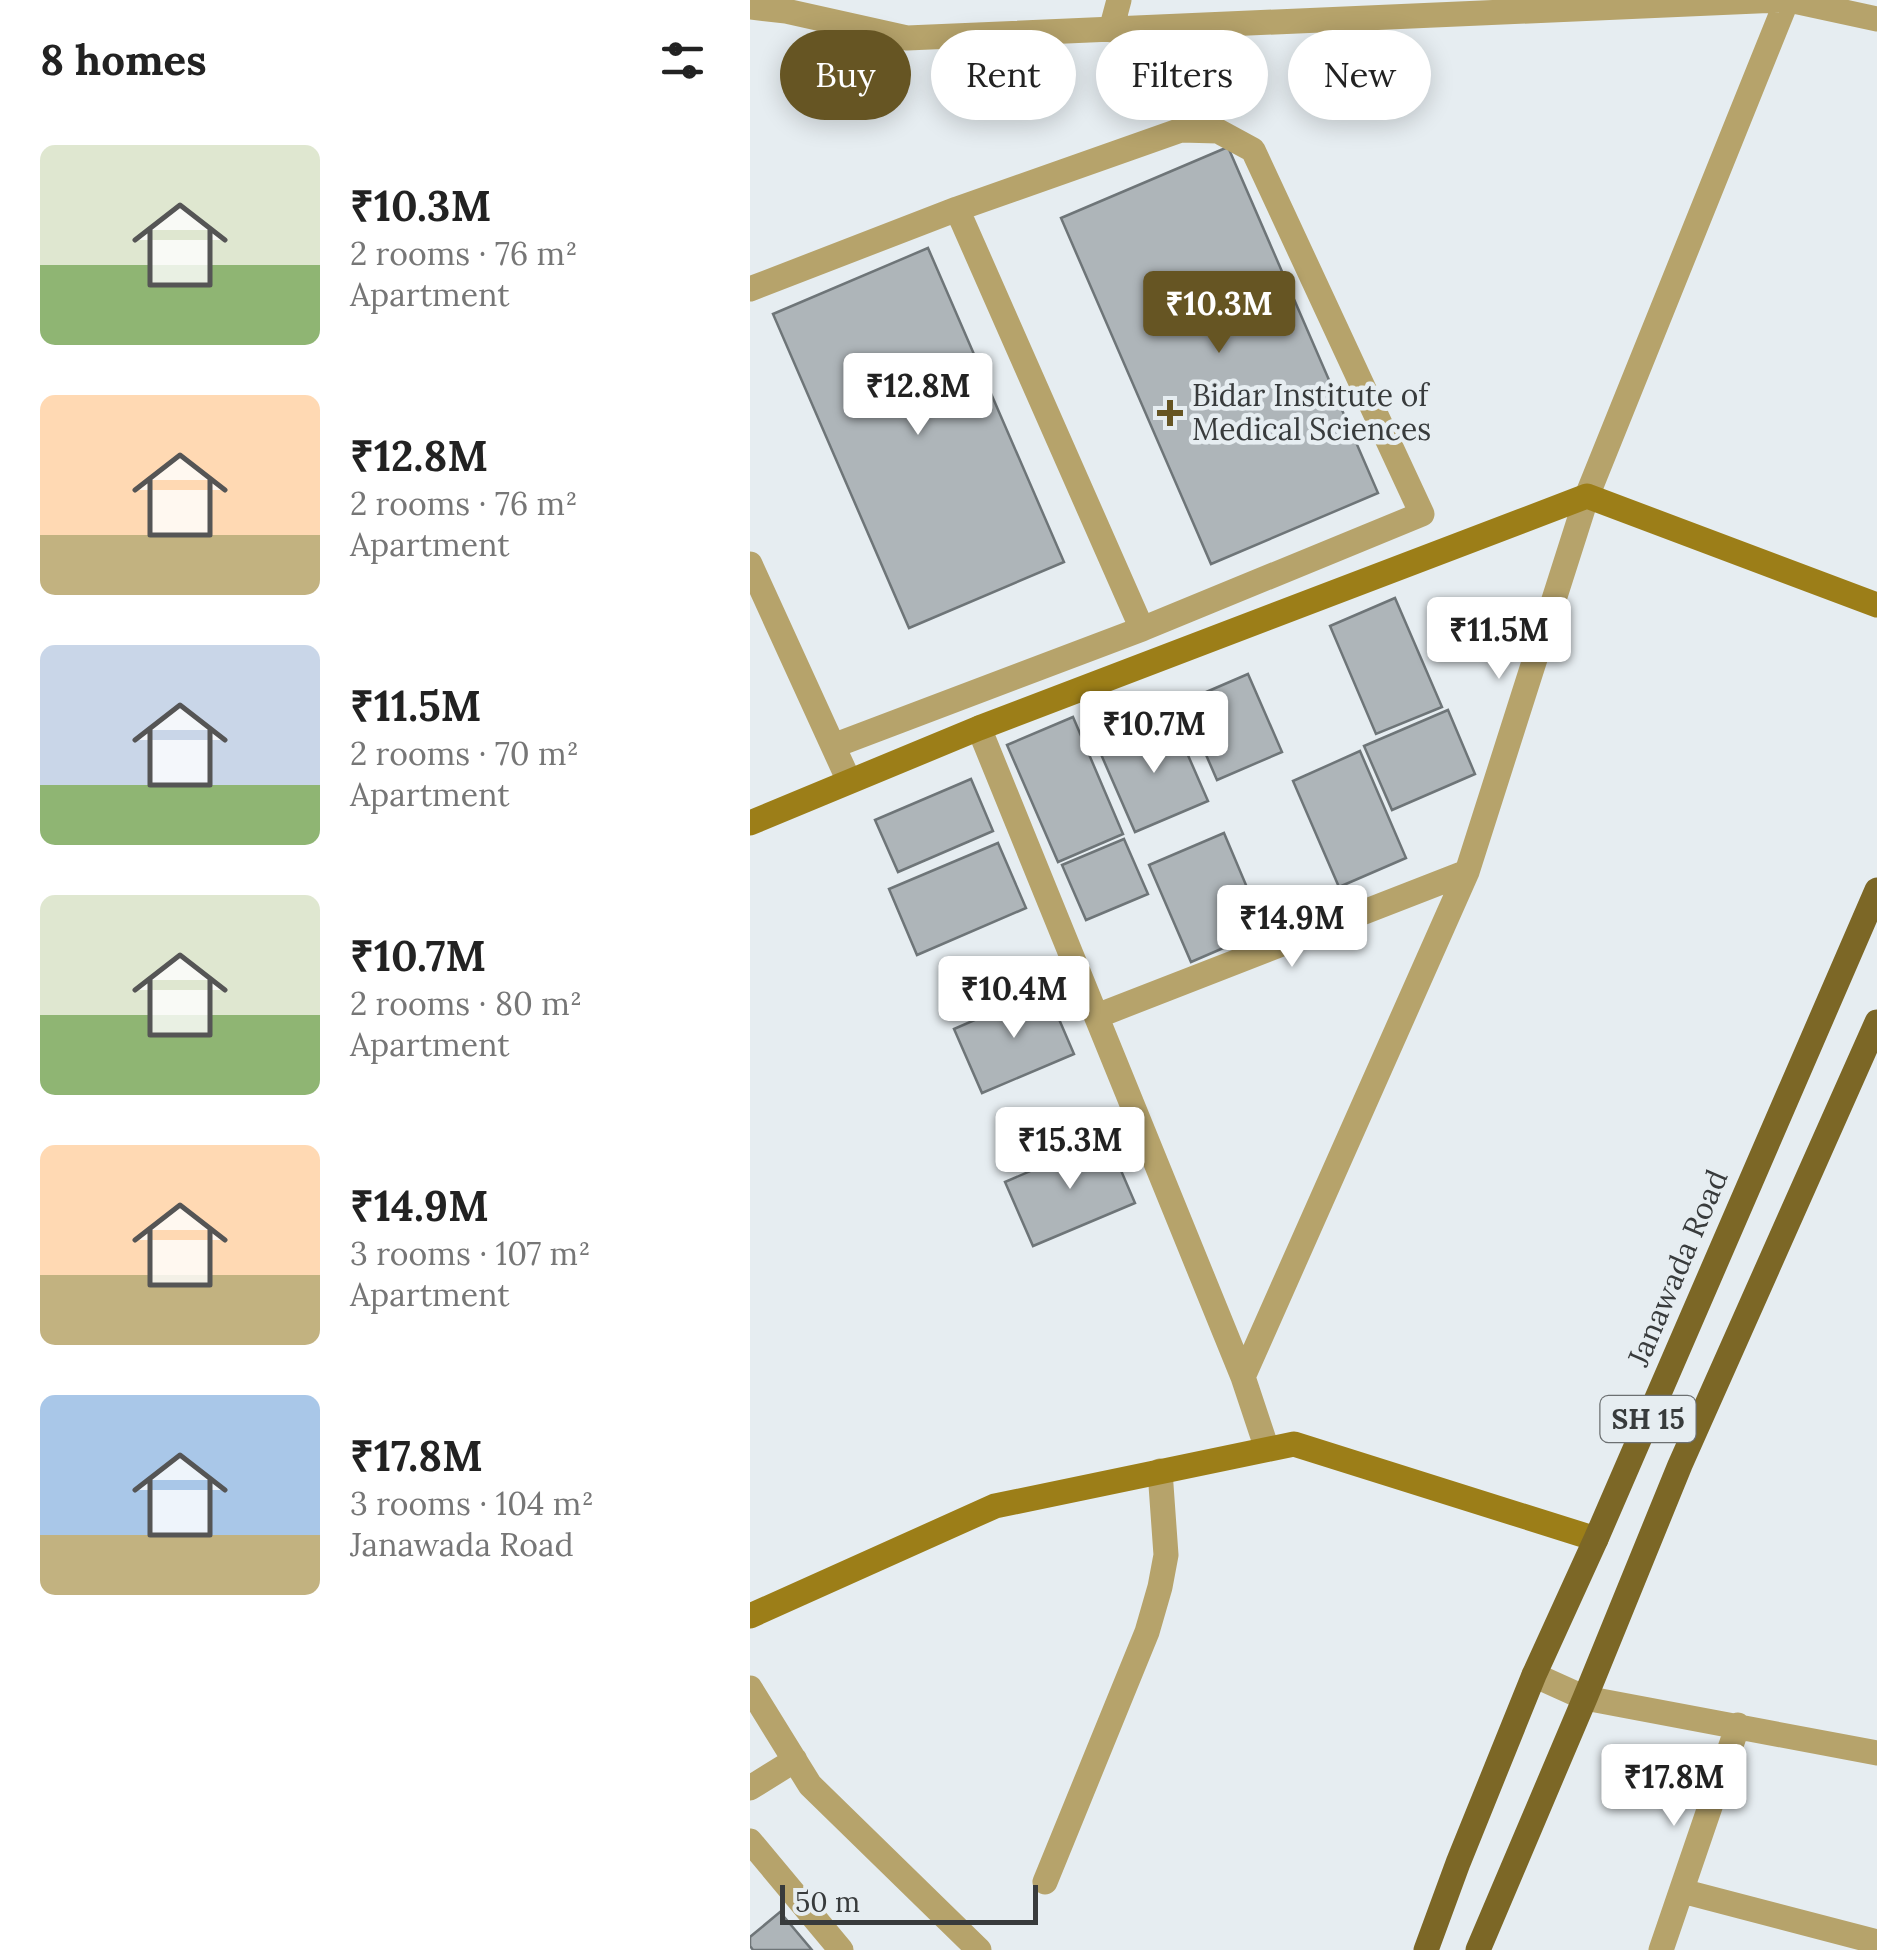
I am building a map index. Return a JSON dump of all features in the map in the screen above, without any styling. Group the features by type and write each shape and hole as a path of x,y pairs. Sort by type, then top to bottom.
{"main road":[{"name":"Janawada Road","path":"1426,1950 1534,1675 1877,890"},
{"name":"SH 15","path":"1478,1950 1680,1465 1871,1054 1877,1022"}],"street":[{"path":"1119,0 1111,30 1780,0"},
{"path":"1244,1376 1466,872 1588,496 1788,0 1877,20"},
{"path":"750,7 787,6 907,38 1096,31"},
{"path":"750,289 956,209 1181,130 1218,131 1253,150 1422,514 1142,629 833,746"},
{"path":"956,209 1142,629"},
{"path":"750,823 979,728 1588,496 1877,605"},
{"path":"750,564 850,781"},
{"path":"979,728 1244,1376 1267,1449"},
{"path":"1096,1016 1466,872"},
{"path":"750,1616 994,1506 1294,1444 1596,1540"},
{"path":"1045,1882 1147,1632 1160,1587 1166,1556 1160,1471"},
{"path":"1534,1675 1585,1698 1877,1753"},
{"path":"750,1688 810,1784 979,1950"},
{"path":"1661,1950 1738,1725"},
{"path":"750,1788 795,1760"},
{"path":"750,1841 842,1950"},
{"path":"1682,1892 1860,1942"}],"building":[{"path":"1228,147 1378,493 1211,564 1061,218"},
{"path":"928,248 1064,562 909,628 773,314"},
{"path":"1395,598 1442,707 1376,734 1330,626"},
{"path":"1248,674 1282,752 1217,780 1183,702"},
{"path":"1448,710 1475,774 1392,810 1364,746"},
{"path":"1073,717 1123,834 1058,862 1007,745"},
{"path":"1173,721 1208,801 1135,832 1100,752"},
{"path":"1360,751 1406,858 1339,887 1293,781"},
{"path":"971,779 993,831 898,872 875,820"},
{"path":"1224,833 1265,930 1191,962 1149,865"},
{"path":"1124,839 1148,894 1086,920 1062,865"},
{"path":"998,843 1026,908 917,955 889,889"},
{"path":"1046,989 1074,1054 982,1093 954,1029"},
{"path":"1107,1138 1135,1203 1033,1246 1005,1182"},
{"path":"780,1912 812,1950 753,1950 750,1937"}],"place":[{"name":"Bidar Institute of Medical Sciences","path":"1170,413"}]}
